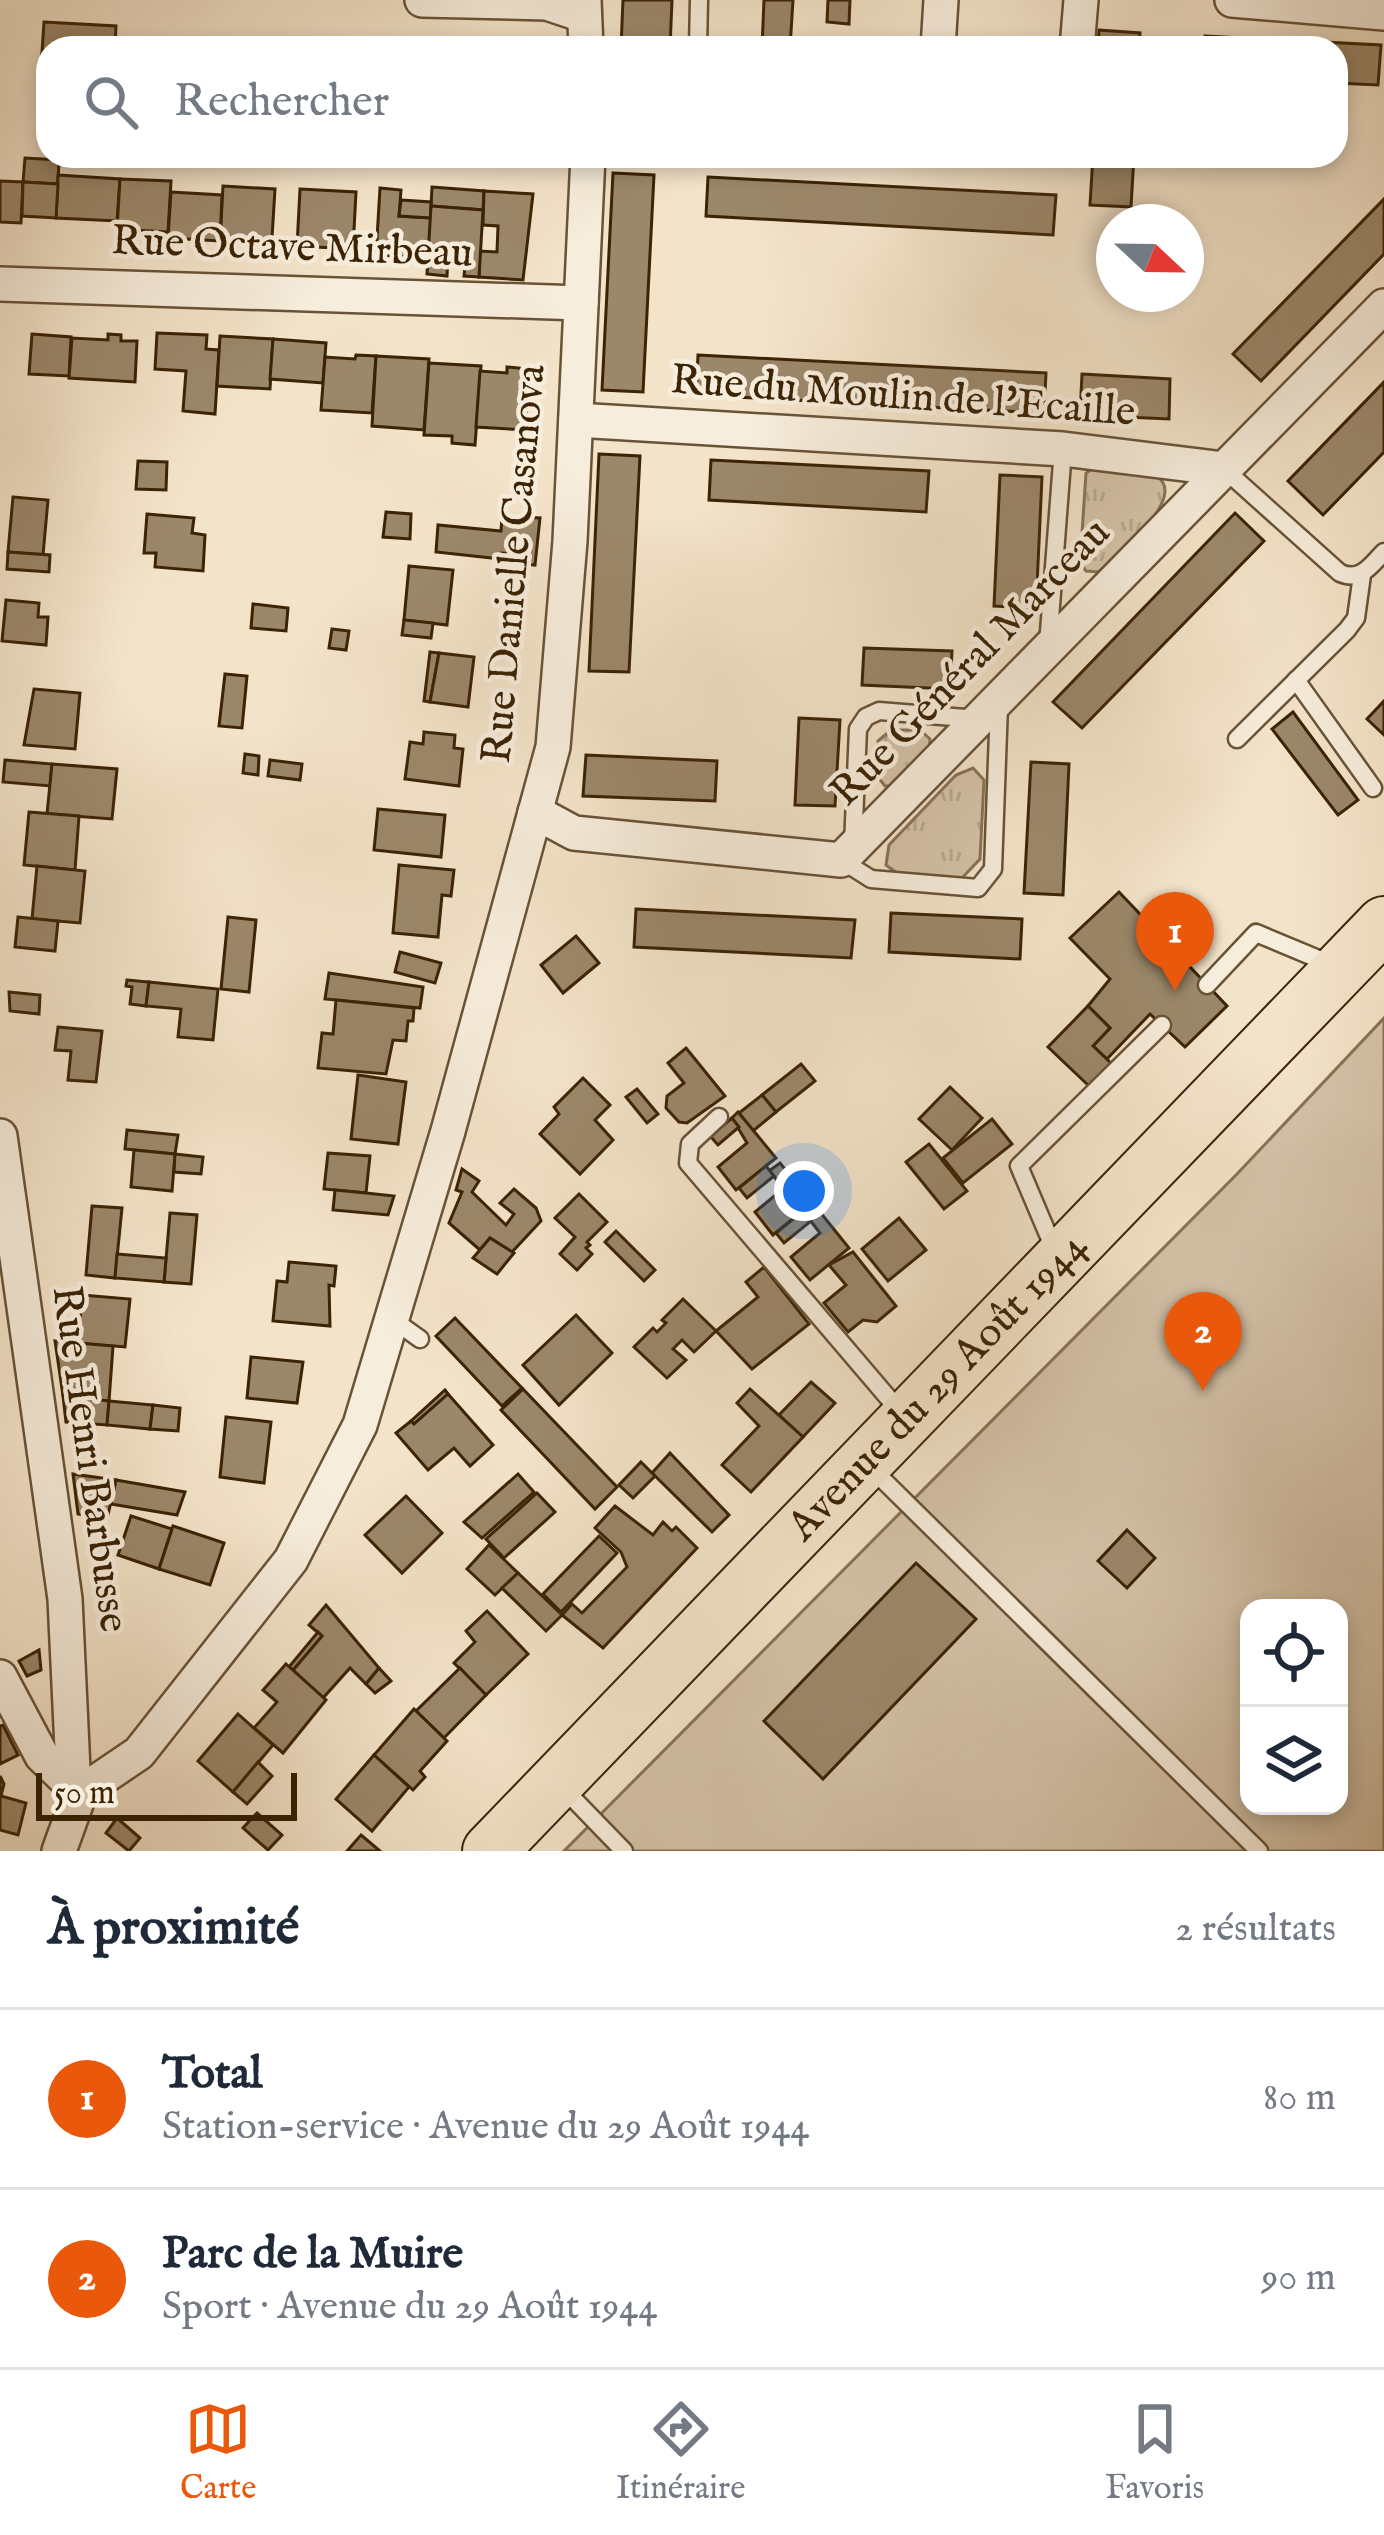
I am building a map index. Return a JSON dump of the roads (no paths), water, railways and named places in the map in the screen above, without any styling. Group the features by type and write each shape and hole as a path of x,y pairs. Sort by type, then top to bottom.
{"main road":[{"name":"Avenue du 29 Août 1944","path":"490,1851 1384,924"}],"street":[{"path":"422,0 547,3 584,21"},
{"path":"939,36 941,0"},
{"path":"1078,36 1081,0"},
{"path":"1232,0 1384,13"},
{"name":"Rue Danielle Casanova","path":"80,1793 139,1753 291,1560 360,1425 448,1131 553,747 587,168"},
{"name":"Rue Octave Mirbeau","path":"0,284 581,303"},
{"name":"Rue Général Marceau","path":"535,812 574,833 847,854 1384,306"},
{"name":"Rue du Moulin de l'Ecaille","path":"576,420 1064,449 1224,469"},
{"name":"Rue Henri Barbusse","path":"0,1136 65,1599 73,1770 80,1793"},
{"path":"0,1677 42,1756 80,1793 59,1851"}],"lane":[{"path":"698,36 699,0"},
{"path":"1047,649 1064,449"},
{"path":"1224,469 1340,573 1362,575"},
{"path":"1237,739 1356,618 1362,575 1384,552"},
{"path":"1296,680 1373,788"},
{"path":"989,708 993,869 985,883 978,888 872,879 847,854 859,729 866,717 879,711 989,708"},
{"path":"1207,985 1256,932 1341,968"},
{"path":"1059,1261 1019,1166 1162,1025"},
{"path":"719,1117 690,1144 688,1163 907,1419"},
{"path":"392,1319 420,1339"},
{"path":"865,1462 1259,1851"},
{"path":"557,1782 624,1851"}],"place":[{"name":"Total","path":"1175,991"},
{"name":"Parc de la Muire","path":"1203,1391"}]}
